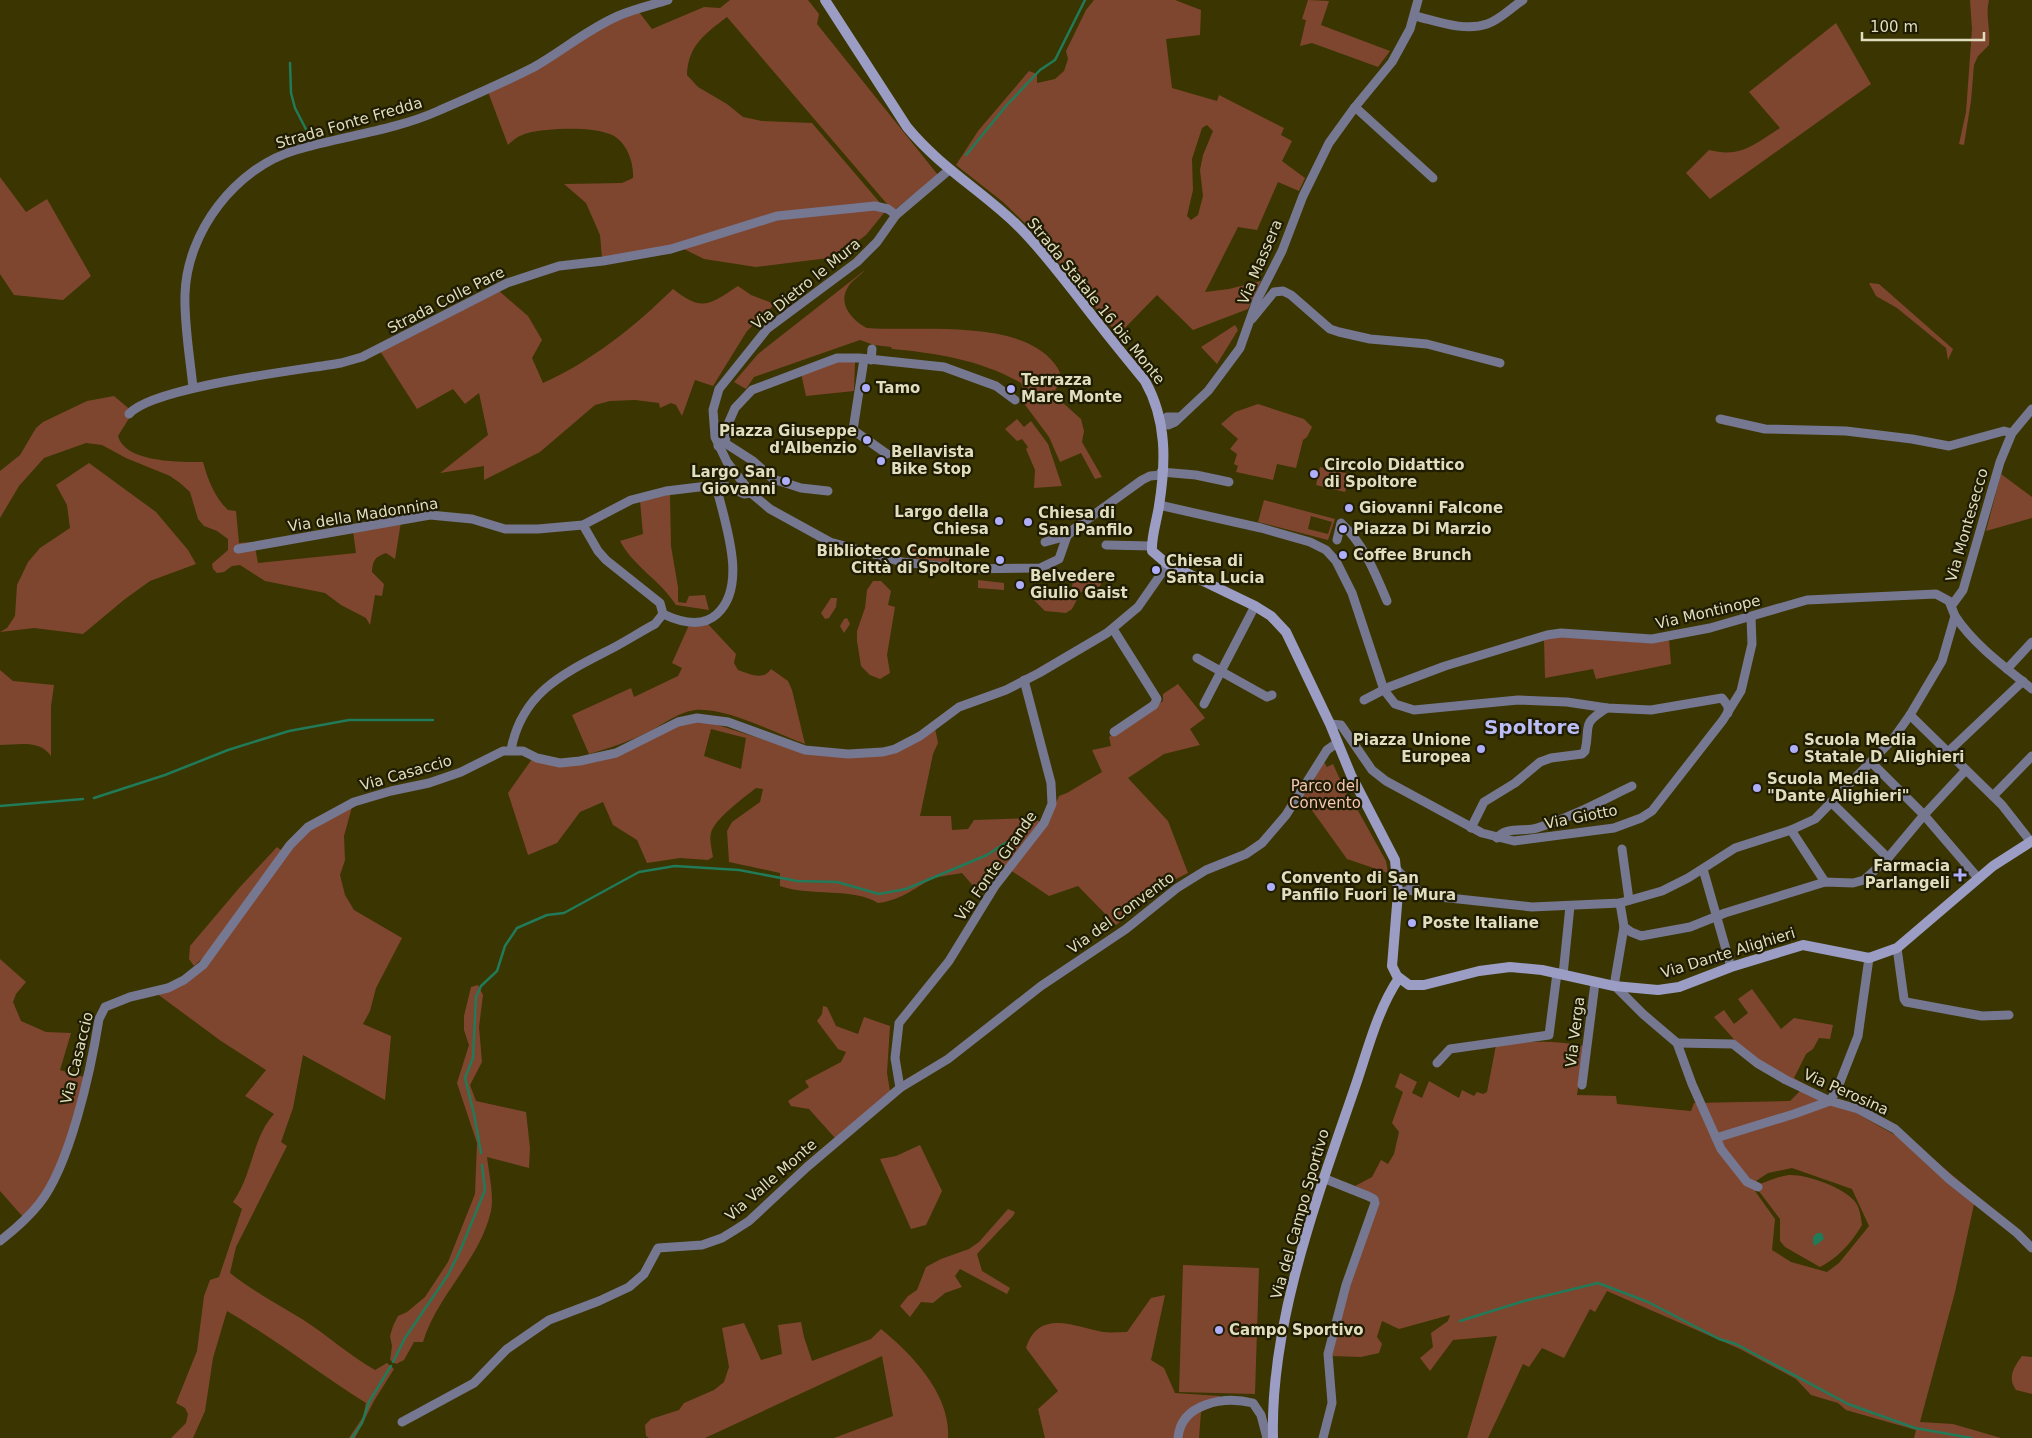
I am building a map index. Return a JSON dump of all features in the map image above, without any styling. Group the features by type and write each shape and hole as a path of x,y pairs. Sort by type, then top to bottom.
{"main road":[{"name":"Strada Statale 16 bis Monte","path":"824,0 908,127 922,145 949,170 982,194 1037,245 1145,381 1154,397 1162,422 1164,442 1159,505 1152,546"},
{"path":"1152,546 1155,555 1168,564 1254,606 1271,616 1286,632 1330,724 1337,743 1389,847 1397,870 1398,893 1392,958 1394,970 1399,978"},
{"path":"1869,958 1897,948 1978,878 2032,841"},
{"name":"Via Dante Alighieri","path":"1399,978 1414,986 1501,967 1520,967 1595,983 1648,990 1668,990 1731,967 1803,945 1869,958"},
{"name":"Via del Campo Sportivo","path":"1273,1438 1273,1398 1283,1330 1323,1178 1380,1014 1399,978"}],"street":[{"name":"Strada Fonte Fredda","path":"193,388 185,311 188,264 205,226 218,207 238,184 256,170 294,150 427,116 534,66 618,16 668,0"},
{"name":"Via Massera","path":"1162,422 1167,417 1178,417 1208,391 1237,353 1257,300 1282,251 1302,196 1329,143 1354,107 1392,62 1415,16 1418,0"},
{"path":"1415,16 1469,27 1488,24 1523,0"},
{"path":"1354,107 1433,178"},
{"name":"Via Dietro le Mura","path":"949,170 896,215 867,253 767,329 719,389 715,399 712,428 722,444 727,462 752,493 787,520 830,542 909,563 966,569 1040,568 1059,559 1067,536"},
{"name":"Strada Colle Pare","path":"129,414 142,403 193,388 341,363 362,357 507,282 559,266 603,261 671,248 784,215 875,206 888,209 896,215"},
{"path":"1250,320 1274,292 1284,291 1330,329 1370,340 1427,344 1500,363"},
{"path":"872,349 867,359 856,425 853,430 887,454"},
{"path":"828,491 801,488 773,479 752,462 722,444 735,408 752,390 830,360 844,358 944,367 996,386 1015,400"},
{"name":"Via Montesecco","path":"1955,616 1952,605 1963,590 2000,462 2012,433 2032,409"},
{"path":"1720,418 1764,429 1846,431 1912,438 1949,446 2004,431 2012,433"},
{"path":"1045,542 1067,536 1150,476 1161,474 1196,475 1230,482"},
{"path":"663,614 685,622 701,622 718,613 730,595 733,573 732,558 716,485"},
{"name":"Via della Madonnina","path":"238,549 430,515 472,519 505,530 583,525 643,496 716,485 728,487 744,494 752,493"},
{"path":"1159,505 1261,528 1310,542 1326,550 1336,562 1352,593 1384,690 1395,704 1414,710 1518,700 1567,702 1607,708 1651,710 1738,696"},
{"path":"1337,540 1341,523 1352,532 1374,569 1387,601"},
{"path":"583,525 598,550 660,604 663,614"},
{"path":"1326,550 1337,540 1352,532"},
{"path":"1106,545 1152,546"},
{"path":"663,614 655,624 574,667 544,688 524,713 511,750 523,751 549,762 580,761 616,753 678,722 697,718 728,722 805,750 848,754 883,752 914,740 959,707 1024,680 1086,647 1113,629 1138,607 1168,564"},
{"name":"Via Montinope","path":"1364,700 1445,666 1542,636 1561,633 1652,639 1752,617 1807,600 1936,594 1945,597 1952,605"},
{"path":"1204,704 1254,606"},
{"path":"1955,616 1963,628 2007,669 2032,689"},
{"path":"1398,893 1403,890 1418,891 1440,897 1532,907 1624,902 1662,890 1703,869 1735,848 1791,830 1815,818 1893,739 1910,715 1942,660 1955,616"},
{"name":"Via Giotto","path":"1330,724 1341,724 1372,770 1386,781 1471,828 1497,838 1514,841 1566,836 1614,828 1641,818 1662,800 1728,713 1738,696 1752,644 1752,617"},
{"path":"1113,629 1157,699 1154,705 1114,732"},
{"path":"2007,669 2032,642"},
{"path":"1197,658 1267,697 1272,695"},
{"name":"Via Fonte Grande","path":"900,1088 896,1058 899,1023 949,961 995,886 1046,819 1052,804 1051,783 1024,680"},
{"path":"1948,752 2023,682"},
{"path":"1722,698 1728,706 1728,713"},
{"path":"1471,828 1484,802 1515,783 1542,761 1582,754 1587,745 1587,725 1592,718 1607,708"},
{"path":"1910,715 1948,752 1965,772 1992,796 2032,841"},
{"name":"Via del Convento","path":"900,1088 948,1059 1041,986 1126,929 1178,888 1206,870 1246,854 1262,843 1286,815 1327,750 1337,743"},
{"name":"Via Casaccio","path":"0,1241 40,1204 56,1175 81,1103 99,1019 105,1007 130,997 168,988 184,980 203,965 290,845 308,827 354,802 429,783 461,772 503,751 511,750"},
{"path":"1992,796 2032,756"},
{"path":"1871,762 1924,815 1978,878"},
{"path":"1624,926 1631,932 1644,936 1690,927 1825,882 1853,883 1864,880 1888,858 1924,815 1965,772"},
{"path":"1497,838 1501,833 1510,830 1535,828 1550,823 1632,786"},
{"path":"1831,802 1888,858"},
{"path":"1791,830 1825,882"},
{"path":"1622,849 1624,926 1615,986 1642,1014 1677,1042 1692,1084 1721,1149 1747,1182 1758,1187"},
{"path":"1703,869 1731,967"},
{"path":"1397,870 1418,891"},
{"path":"1438,1063 1450,1049 1549,1035 1570,906"},
{"path":"1897,948 1906,1002 1982,1016 2009,1015"},
{"path":"1716,1138 1830,1101 1838,1087 1858,1036 1869,958"},
{"name":"Via Verga","path":"1582,1086 1595,983"},
{"name":"Via Perosina","path":"1677,1042 1733,1044 1757,1063 1786,1080 1830,1101 1858,1109 1896,1129 1949,1179 2017,1232 2032,1248"},
{"name":"Via Valle Monte","path":"402,1422 474,1384 507,1349 549,1320 599,1302 629,1287 644,1274 658,1248 702,1245 722,1238 749,1221 807,1167 900,1088"},
{"path":"1323,1178 1368,1196 1374,1199 1375,1203 1346,1285 1328,1354 1332,1404 1323,1438"},
{"path":"1178,1438 1180,1425 1186,1416 1222,1400 1253,1403 1261,1415 1267,1438"}],"green space":[{"path":"730,0 808,0 819,14 817,24 938,175 893,211 727,17 705,35 694,48 688,65 687,75 698,87 727,104 743,117 762,121 812,123 881,204 884,213 866,235 837,257 756,267 704,259 684,249 602,258 600,235 586,203 564,184 622,183 633,178 631,160 626,148 612,135 583,129 547,130 528,133 508,145 488,92 619,18 639,12 652,29 704,7 720,8"},
{"path":"1094,0 1175,0 1201,10 1200,35 1166,39 1172,88 1217,101 1219,95 1284,128 1281,135 1292,141 1282,161 1305,178 1299,191 1278,182 1257,230 1238,227 1205,292 1229,289 1261,281 1248,309 1193,330 1157,295 1118,335 1035,233 1003,202 956,165 978,131 1029,71 1037,74 1037,83 1055,79 1064,71 1068,59 1066,51 1086,10","holes":["1207,125 1213,131 1203,155 1200,170 1203,196 1198,215 1191,220 1187,216 1193,190 1192,159 1202,128"]},
{"path":"1308,0 1329,1 1321,25 1390,51 1378,67 1312,43 1300,46 1306,20 1302,19"},
{"path":"1970,0 1989,0 1989,45 1978,56 1974,65 1964,145 1959,144 1966,112 1972,29"},
{"path":"1836,23 1871,84 1710,199 1686,173 1709,150 1720,152 1738,151 1754,145 1780,128 1749,92"},
{"path":"0,177 26,212 47,199 91,276 63,300 14,295 0,274"},
{"path":"865,270 850,285 845,293 844,300 845,306 852,316 867,328 967,330 993,333 1017,339 1038,349 1054,363 1059,371 1059,382 1053,394 1081,419 1084,431 1082,442 1102,477 1095,479 1081,453 1060,462 1049,437 1020,398 1024,391 1021,383 974,363 925,353 892,349 891,347 874,345 860,340 754,377 746,389 734,382 758,354"},
{"path":"1869,283 1879,284 1953,349 1948,360 1946,348 1897,308 1876,296"},
{"path":"738,286 751,295 775,304 747,331 713,386 695,380 682,416 676,405 671,403 660,408 659,403 635,400 610,401 595,405 540,452 484,480 484,466 440,473 488,435 479,393 465,404 453,389 417,409 380,351 498,290 528,316 542,340 532,358 543,383 595,354 612,342 673,289 691,301 706,303 720,298"},
{"path":"1235,325 1238,330 1217,364 1201,347"},
{"path":"840,360 855,362 854,391 806,396 801,373"},
{"path":"114,396 133,412 118,436 123,445 142,456 155,459 203,462 219,500 228,510 236,511 239,543 254,542 258,563 356,553 353,531 401,522 395,559 386,553 379,556 373,565 372,572 384,584 382,596 375,595 370,625 366,618 341,605 325,593 265,581 240,565 232,566 224,572 217,573 213,569 212,564 228,550 228,539 217,531 204,526 198,519 190,492 170,476 126,458 102,445 86,443 44,458 19,486 0,518 0,471 20,455 36,428 43,422 87,401"},
{"path":"1258,404 1304,419 1312,427 1307,437 1303,440 1296,468 1277,464 1273,480 1236,472 1238,466 1234,464 1237,454 1230,449 1238,439 1221,424 1235,412"},
{"path":"1017,419 1024,427 1031,421 1048,444 1062,486 1034,488 1035,470 1026,449 1028,447 1022,439 1017,441 1005,429"},
{"path":"89,463 156,512 188,550 196,564 150,581 83,634 34,628 0,632 7,628 15,616 17,585 28,562 40,548 70,528 67,505 56,485"},
{"path":"1320,467 1350,474 1345,492 1316,485"},
{"path":"2001,474 2032,497 2032,518 1986,531"},
{"path":"670,494 671,546 678,587 678,602 686,603 689,596 705,595 709,610 676,605 670,596 632,558 620,541 643,534 640,501"},
{"path":"1264,500 1335,519 1328,540 1258,522","holes":["1311,516 1332,522 1328,534 1308,529"]},
{"path":"910,545 925,547 926,550 936,551 937,548 949,550 950,563 907,557"},
{"path":"1073,578 1099,578 1102,582 1100,586 1081,592 1072,609 1066,613 1045,611 1034,600 1037,588 1072,588"},
{"path":"978,580 1004,583 1004,590 978,588"},
{"path":"873,581 881,581 891,591 888,605 895,607 887,655 890,673 880,679 870,675 861,666 857,641 857,631 865,608 867,590"},
{"path":"831,598 837,598 836,607 829,618 825,619 821,613"},
{"path":"847,618 850,624 844,633 840,626 844,619"},
{"path":"706,622 736,654 734,663 738,670 760,676 768,673 771,669 788,681 792,690 805,744 721,712 695,710 677,716 635,738 589,754 572,715 631,688 634,697 678,676 682,668 672,663 689,625"},
{"path":"1562,636 1650,643 1669,639 1671,664 1596,679 1593,669 1545,678 1544,639"},
{"path":"0,670 13,681 54,685 51,706 51,756 41,747 35,745 0,745"},
{"path":"1178,684 1205,718 1190,729 1200,745 1164,754 1128,778 1168,821 1188,873 1172,881 1116,925 1078,886 1049,896 997,861 975,888 962,873 931,879 898,898 878,903 856,895 805,891 780,886 780,873 729,862 727,831 732,822 760,802 763,789 756,788 713,827 710,842 713,857 708,860 680,858 647,863 637,840 613,825 603,802 580,812 557,843 528,855 508,793 532,759 587,762 676,726 702,720 799,751 872,756 935,728 938,743 933,754 920,816 951,816 952,830 968,829 974,820 1033,818 1046,825 1059,796 1102,772 1092,750 1111,746 1109,737 1163,701 1163,694","holes":["711,729 746,738 741,769 704,756"]},
{"name":"Parco del Convento","path":"1323,760 1327,767 1333,764 1353,808 1356,807 1386,861 1388,873 1347,859 1301,795"},
{"path":"352,807 344,836 345,860 340,875 345,895 354,910 402,938 376,988 370,1011 363,1024 391,1036 385,1100 303,1055 293,1108 281,1142 287,1146 236,1247 230,1273 256,1292 311,1325 375,1370 387,1363 394,1369 374,1401 355,1438 349,1438 363,1417 366,1403 227,1311 213,1358 205,1411 193,1438 171,1438 186,1423 188,1414 185,1408 176,1403 197,1351 204,1296 210,1280 219,1277 242,1209 233,1202 245,1180 261,1134 274,1114 245,1096 266,1070 221,1041 156,993 185,981 290,848 307,832"},
{"path":"277,847 282,851 207,954 194,966 189,959 190,946"},
{"path":"0,959 26,982 16,994 13,1002 21,1021 46,1032 71,1033 60,1070 84,1077 63,1153 51,1181 23,1217 0,1191"},
{"path":"478,985 483,995 479,1027 482,1062 470,1085 476,1101 526,1112 530,1148 529,1168 487,1157 491,1184 491,1211 478,1246 438,1309 429,1325 423,1342 414,1342 404,1360 396,1364 390,1360 392,1346 390,1336 393,1326 398,1316 407,1312 425,1297 448,1262 475,1194 477,1143 457,1083 469,1045 464,1030 464,1016 471,987"},
{"path":"1752,989 1781,1029 1794,1018 1833,1025 1830,1039 1819,1038 1813,1049 1806,1054 1794,1078 1925,1152 1976,1195 1955,1292 1920,1422 1953,1424 2001,1438 1914,1438 1916,1430 1846,1410 1838,1403 1811,1395 1796,1379 1740,1349 1607,1291 1595,1312 1590,1309 1564,1358 1542,1348 1529,1367 1523,1364 1488,1438 1467,1438 1497,1336 1453,1340 1430,1371 1420,1358 1433,1347 1431,1333 1448,1321 1450,1315 1399,1329 1382,1321 1377,1337 1382,1344 1379,1353 1361,1357 1332,1356 1349,1283 1378,1196 1355,1186 1372,1177 1381,1160 1388,1164 1394,1154 1399,1132 1392,1123 1403,1092 1395,1087 1400,1073 1417,1082 1412,1093 1422,1098 1429,1081 1459,1098 1462,1090 1474,1096 1477,1092 1483,1094 1487,1092 1496,1045 1551,1042 1584,1046 1577,1095 1616,1096 1617,1104 1691,1111 1694,1103 1790,1101 1802,1089 1748,1055 1714,1017 1724,1010 1734,1024 1748,1013 1738,999","holes":["1792,1168 1852,1189 1869,1226 1839,1263 1827,1272 1791,1262 1772,1250 1775,1219 1755,1191 1758,1190 1780,1219 1780,1241 1785,1247 1820,1267 1839,1254 1854,1237 1862,1225 1860,1214 1856,1203 1851,1197 1835,1187 1815,1179 1789,1175 1760,1184 1756,1181 1768,1173"]},
{"path":"823,1006 827,1007 836,1026 858,1034 864,1017 890,1026 887,1073 890,1091 835,1138 809,1109 791,1106 788,1101 809,1087 805,1081 841,1062 846,1052 838,1049 817,1021 822,1014"},
{"path":"920,1145 942,1191 926,1225 911,1229 880,1159 896,1156"},
{"path":"1008,1209 1015,1212 1013,1216 977,1254 982,1271 1010,1288 1007,1294 960,1269 955,1276 962,1287 945,1293 933,1303 921,1302 910,1317 900,1306 908,1296 917,1290 926,1267 941,1259 969,1249 979,1242"},
{"name":"Campo Sportivo","path":"1183,1265 1259,1268 1255,1394 1179,1392"},
{"path":"1165,1295 1151,1360 1164,1368 1175,1393 1220,1396 1221,1403 1201,1412 1199,1438 1045,1438 1038,1409 1058,1391 1026,1348 1032,1336 1040,1328 1049,1324 1059,1323 1103,1332 1127,1332 1151,1298"},
{"path":"801,1322 812,1361 871,1339 881,1329 917,1363 936,1391 943,1406 948,1438 834,1438 893,1416 882,1356 705,1438 649,1438 646,1436 645,1425 651,1419 679,1410 684,1403 714,1390 724,1382 729,1367 722,1328 744,1323 761,1360 782,1354 778,1325"},
{"path":"2022,1356 2032,1357 2032,1394 2016,1390 2013,1385 2012,1376 2014,1368"}],"shaded area":[{"path":"1817,1233 1822,1233 1824,1239 1815,1246 1813,1237"}],"waterway":[{"path":"966,155 1006,106 1040,70 1055,60 1085,0"},
{"path":"290,63 291,93 295,108 312,141"},
{"path":"94,798 165,775 228,750 289,731 349,720 433,720"},
{"path":"0,806 83,799"},
{"path":"481,1153 465,1078 473,1058 476,997 481,986 497,971 505,946 517,928 547,915 564,913 639,872 675,866 739,870 797,881 837,882 879,894 906,889 987,855 1019,834 1021,826"},
{"path":"393,1362 405,1338 448,1275 460,1251 485,1190 482,1165"},
{"path":"1460,1321 1524,1301 1598,1283 1648,1302 1719,1339 1736,1344 1848,1404 1915,1428 1971,1438"},
{"path":"352,1438 362,1423 369,1402 391,1366"}],"place":[{"name":"Tamo","path":"866,388"},
{"name":"Terrazza Mare Monte","path":"1011,389"},
{"name":"Piazza Giuseppe d'Albenzio","path":"867,440"},
{"name":"Bellavista Bike Stop","path":"881,461"},
{"name":"Circolo Didattico di Spoltore","path":"1314,474"},
{"name":"Largo San Giovanni","path":"786,481"},
{"name":"Giovanni Falcone","path":"1349,508"},
{"name":"Largo della Chiesa","path":"999,521"},
{"name":"Chiesa di San Panfilo","path":"1028,522"},
{"name":"Piazza Di Marzio","path":"1343,529"},
{"name":"Coffee Brunch","path":"1343,555"},
{"name":"Biblioteco Comunale Città di Spoltore","path":"1000,560"},
{"name":"Chiesa di Santa Lucia","path":"1156,570"},
{"name":"Belvedere Giulio Gaist","path":"1020,585"},
{"name":"Piazza Unione Europea","path":"1481,749"},
{"name":"Scuola Media Statale D. Alighieri","path":"1794,749"},
{"name":"Scuola Media \"Dante Alighieri\"","path":"1757,788"},
{"name":"Farmacia Parlangeli","path":"1960,875"},
{"name":"Convento di San Panfilo Fuori le Mura","path":"1271,887"},
{"name":"Poste Italiane","path":"1412,923"},
{"name":"Campo Sportivo","path":"1219,1330"}],"district":[{"name":"Spoltore","path":"1532,727"}]}
